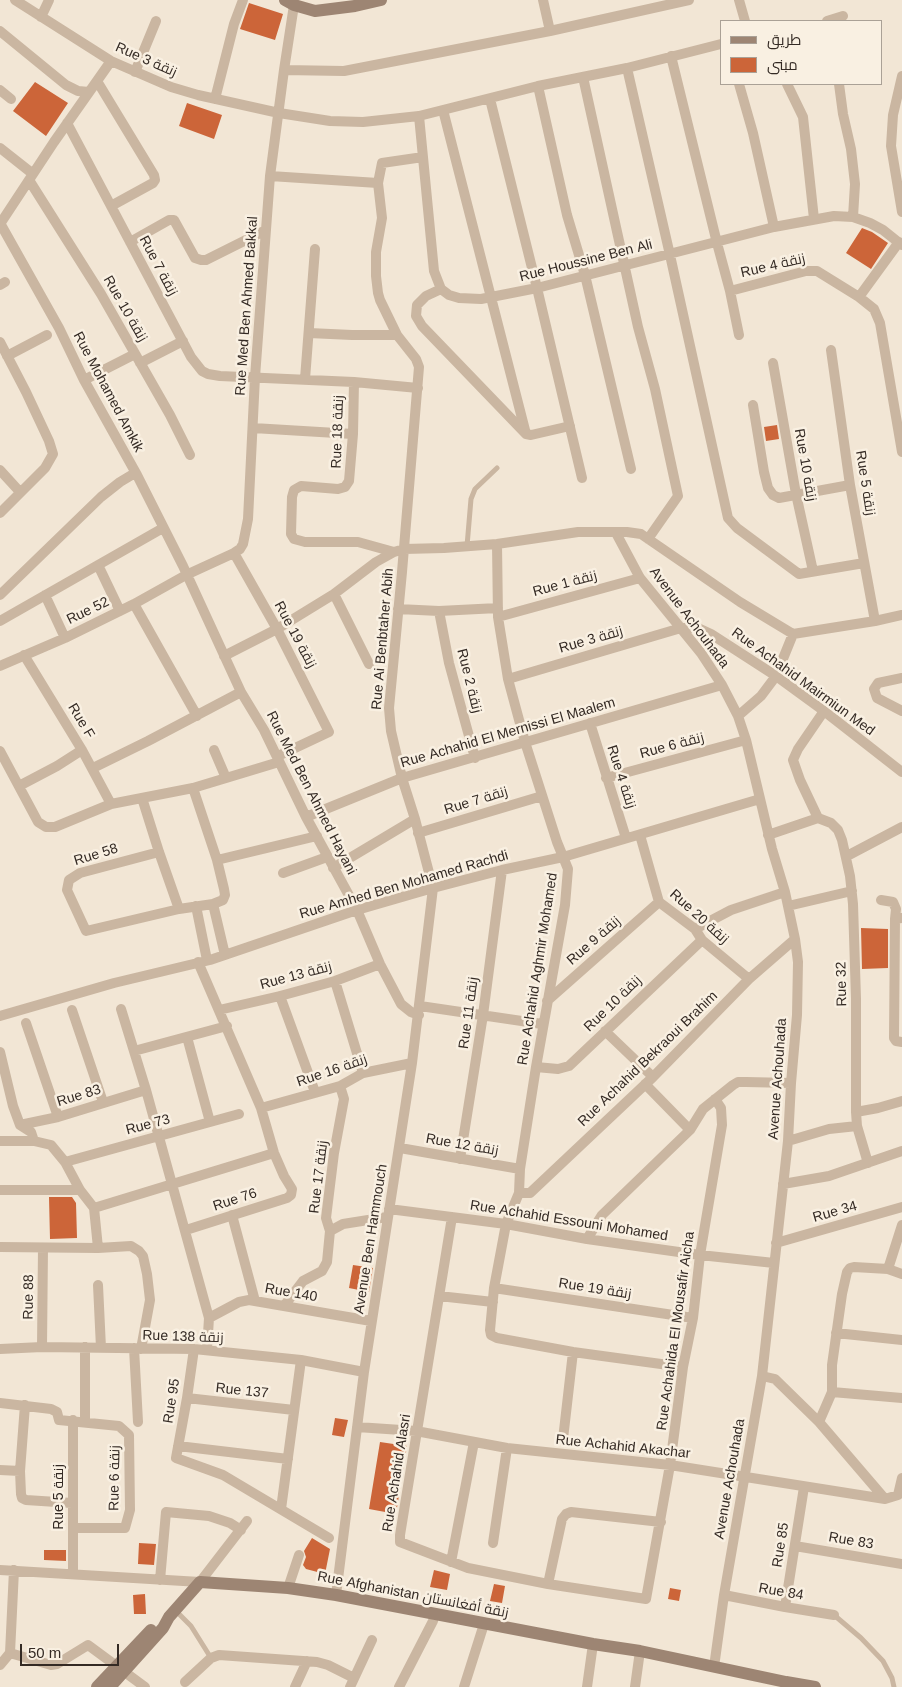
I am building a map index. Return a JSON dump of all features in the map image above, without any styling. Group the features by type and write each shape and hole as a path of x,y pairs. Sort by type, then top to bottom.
{"street":[{"name":"Rue 3 زنقة","path":"15,0 111,61 171,87 198,96 278,113 330,121 355,122 419,116 538,86 627,68 720,44"},
{"path":"41,17 49,0"},
{"path":"215,99 234,24 243,0"},
{"path":"292,2 315,11 355,6 381,0"},
{"path":"543,0 550,31"},
{"path":"284,70 344,71 550,31 690,0"},
{"path":"740,0 745,20"},
{"name":"Rue Med Ben Ahmed Bakkal","path":"234,553 240,549 246,537 255,377 270,176 292,2"},
{"path":"833,20 843,16"},
{"path":"135,72 156,21"},
{"path":"0,31 66,85 78,91 89,92"},
{"path":"671,56 730,290 739,335"},
{"name":"Rue Mohamed Amkik","path":"111,61 0,223 59,328 84,380 136,473 186,576"},
{"path":"627,68 670,255 726,515 737,528 794,572 802,574 864,563"},
{"path":"902,76 893,115 891,146 902,212"},
{"path":"583,77 638,327 655,389 678,496 648,538"},
{"path":"97,81 155,180 153,183 111,206"},
{"path":"739,85 753,133 774,228"},
{"path":"787,85 803,117 814,219"},
{"path":"839,85 842,114 851,148 855,184 853,217"},
{"path":"538,86 567,215 584,275 631,469"},
{"path":"0,90 11,99"},
{"path":"490,99 582,478"},
{"path":"443,110 526,434"},
{"path":"419,116 434,271 441,289 426,296 419,302 416,313 418,321 526,434 531,436 570,426"},
{"name":"Rue 7 زنقة","path":"67,123 196,365 202,371 220,376 305,379 418,388"},
{"path":"0,148 31,177"},
{"path":"270,176 378,183 382,163 423,157"},
{"name":"Rue 10 زنقة","path":"31,177 97,287 170,415 190,455"},
{"name":"Rue Ai Benbtaher Abih","path":"378,183 382,218 376,252 376,285 380,300 398,336 418,362 418,388 399,550 398,609 389,708 391,731 402,778 433,888"},
{"name":"Rue Houssine Ben Ali","path":"441,289 449,295 459,298 481,299 537,288 774,228 834,216 853,217 883,230 901,244"},
{"path":"130,242 169,220 174,220 196,258 206,260 266,230"},
{"path":"859,297 901,244"},
{"path":"305,379 315,249"},
{"name":"Rue 4 زنقة","path":"730,290 806,271 817,271 859,297 874,309 880,322 902,452"},
{"path":"308,333 398,336"},
{"path":"7,356 46,336"},
{"path":"84,380 183,341"},
{"path":"0,342 49,441 52,454 45,468 0,513"},
{"name":"Rue 5 زنقة","path":"831,350 850,485 875,621"},
{"name":"Rue 10 زنقة","path":"773,363 796,494 813,571"},
{"name":"Rue 18 زنقة","path":"354,382 351,471 347,485 338,489 301,486 294,490 292,497 291,534 294,539 305,542 358,542 399,550"},
{"path":"753,405 768,488 773,495 779,498 850,485"},
{"path":"253,428 353,434"},
{"path":"0,470 20,492"},
{"path":"0,595 101,497 120,482 136,473"},
{"path":"0,621 163,528"},
{"path":"224,656 277,629 334,594 376,562 399,550 497,544 578,532 641,534 740,602 794,634 902,615"},
{"name":"Avenue Achouhada","path":"616,533 640,578 701,653 722,685 738,716 746,740 768,835 785,892 798,962 797,1015 788,1141 762,1376 724,1595 714,1667"},
{"name":"Rue Achahid Aghmir Mohamed","path":"497,544 498,613 508,679 542,796 568,869 568,883 542,1024 520,1169 519,1193 506,1224 494,1288 490,1330 491,1335 497,1338 573,1352"},
{"path":"186,576 234,553"},
{"name":"Rue 19 زنقة","path":"234,553 277,629 329,732 278,759"},
{"path":"98,565 120,611"},
{"name":"Rue 52","path":"0,666 24,654 65,638 186,576"},
{"name":"Rue Med Ben Ahmed Hayani","path":"186,576 241,692 278,759 327,857 357,910 380,964 401,1004 411,1012 419,1011"},
{"name":"Rue 1 زنقة","path":"398,609 498,613 640,578"},
{"path":"334,594 369,664"},
{"path":"45,595 65,638"},
{"path":"134,604 197,716"},
{"name":"Rue 2 زنقة","path":"439,610 449,663 475,758"},
{"name":"Rue 3 زنقة","path":"508,679 681,628"},
{"name":"Rue Achahid Mairmiun Med","path":"681,628 698,628 711,634 776,676 902,772"},
{"path":"738,716 761,696 776,676 794,634"},
{"name":"Rue F","path":"24,654 93,768 111,804"},
{"path":"902,678 878,683 874,689 878,698 902,711"},
{"name":"Rue Achahid El Mernissi El Maalem","path":"306,817 402,778 722,685"},
{"path":"93,768 241,692"},
{"path":"768,835 818,818 793,760 798,748 824,711"},
{"name":"Rue 4 زنقة","path":"590,723 626,838"},
{"name":"Rue 6 زنقة","path":"606,778 746,740"},
{"path":"0,750 38,822 46,827 55,827 111,804 193,788 278,759"},
{"path":"19,786 82,750"},
{"path":"214,750 226,778"},
{"path":"142,798 179,909 213,904 221,902 225,895 217,860 193,788"},
{"name":"Rue 7 زنقة","path":"418,833 542,796"},
{"name":"Rue Amhed Ben Mohamed Rachdi","path":"0,1016 106,985 225,955 357,910 433,888 502,870 563,857 760,799"},
{"name":"Rue 32","path":"818,818 828,821 835,826 842,840 852,891 856,999 856,1112 868,1163"},
{"path":"333,868 415,819"},
{"path":"846,856 902,827"},
{"name":"Rue 20 زنقة","path":"640,835 659,902 695,929 702,940 750,979"},
{"path":"217,860 317,836"},
{"name":"Rue 58","path":"159,852 76,874 70,880 67,887 86,931 179,909"},
{"path":"283,873 327,857"},
{"name":"Rue 11 زنقة","path":"460,1159 483,1015 502,870"},
{"name":"Avenue Ben Hammouch","path":"336,1595 371,1321 412,1063 433,888"},
{"path":"788,906 852,891"},
{"path":"695,929 731,910 785,892"},
{"path":"881,900 894,904 898,918 894,1038 896,1041 902,1042"},
{"name":"Rue 9 زنقة","path":"547,1001 659,902"},
{"path":"213,904 225,955"},
{"path":"94,1208 274,1153 261,1108 218,1010 203,961 196,906"},
{"name":"Rue Achahid Bekraoui Brahim","path":"519,1193 530,1193 649,1081 750,979 795,939"},
{"name":"Rue 10 زنقة","path":"536,1067 551,1070 569,1066 702,940"},
{"name":"Rue 13 زنقة","path":"218,1010 280,996 335,980 380,964"},
{"path":"335,980 364,1073"},
{"path":"280,996 316,1092"},
{"path":"121,1009 146,1090 210,1318 207,1350"},
{"path":"72,1010 103,1102"},
{"path":"419,1011 483,1015 542,1024"},
{"path":"26,1023 58,1117"},
{"path":"134,1051 226,1026"},
{"path":"605,1031 690,1130"},
{"path":"186,1037 210,1122"},
{"path":"0,1052 13,1106 20,1125 31,1132 34,1141"},
{"name":"Rue 16 زنقة","path":"261,1108 340,1086 364,1073 412,1063"},
{"path":"587,1239 602,1215 690,1130 703,1109 733,1085 738,1082 791,1083"},
{"name":"Rue 17 زنقة","path":"284,1306 303,1280 322,1271 327,1262 330,1231 326,1218 334,1153 344,1099 340,1086"},
{"name":"Rue 83","path":"20,1125 58,1117 146,1090"},
{"name":"Rue Achahida El Mousafir Aicha","path":"646,1599 661,1522 693,1318 700,1255 722,1125 721,1108 715,1099"},
{"path":"856,1112 902,1101"},
{"name":"Rue 73","path":"64,1162 239,1114"},
{"path":"788,1141 830,1129 858,1126"},
{"path":"0,1141 34,1141 51,1145 94,1208 98,1248"},
{"name":"Rue 12 زنقة","path":"400,1148 520,1169"},
{"path":"783,1184 829,1176 902,1151"},
{"name":"Rue 76","path":"186,1230 287,1198 291,1195 292,1189 274,1153"},
{"path":"0,1190 80,1190"},
{"name":"Rue 34","path":"776,1243 902,1207"},
{"name":"Rue Achahid Essouni Mohamed","path":"330,1231 343,1224 388,1213 452,1217 506,1224 587,1239 774,1263"},
{"path":"232,1215 255,1300"},
{"name":"Rue Achahid Alasri","path":"452,1217 416,1431 400,1542 468,1568 548,1584 646,1599"},
{"path":"888,1269 902,1225"},
{"path":"0,1247 98,1248 131,1246 140,1251 143,1256 150,1300 138,1348 138,1422"},
{"name":"Rue 88","path":"42,1347 43,1248"},
{"path":"819,1422 832,1392 832,1366 836,1333 842,1294 850,1268 888,1269 902,1274"},
{"path":"98,1285 100,1348"},
{"name":"Rue 19 زنقة","path":"494,1288 693,1318"},
{"path":"439,1296 493,1302"},
{"name":"Rue 140","path":"210,1318 239,1302 255,1300 371,1321"},
{"path":"836,1333 902,1340"},
{"name":"Rue 138 زنقة","path":"0,1349 42,1347 194,1349 301,1360 364,1372"},
{"path":"0,1403 51,1409 57,1412 59,1420 85,1421 86,1347"},
{"name":"Rue 95","path":"194,1349 176,1458 223,1476 281,1509"},
{"path":"563,1439 573,1352 684,1368"},
{"path":"301,1360 281,1509 329,1538"},
{"path":"762,1376 774,1378 819,1422 885,1499"},
{"path":"832,1392 902,1398"},
{"name":"Rue 137","path":"187,1398 294,1410"},
{"path":"25,1405 20,1472 22,1498 26,1500 72,1503"},
{"name":"Rue 5 زنقة","path":"73,1420 73,1574"},
{"name":"Rue 6 زنقة","path":"73,1528 125,1528 130,1510 129,1435 119,1426 85,1421"},
{"name":"Rue Achahid Akachar","path":"357,1427 416,1431 507,1448 670,1465 885,1499 900,1499"},
{"path":"451,1562 474,1442"},
{"path":"178,1446 288,1459"},
{"path":"493,1544 507,1448"},
{"path":"0,1470 20,1472"},
{"path":"900,1499 902,1478"},
{"name":"Rue 85","path":"785,1607 804,1487"},
{"path":"96,1687 120,1668 157,1624 172,1613 200,1582 244,1526 209,1516 166,1512 160,1580"},
{"path":"548,1584 562,1520 566,1514 571,1512 661,1522"},
{"name":"Rue 83","path":"795,1546 902,1564"},
{"path":"288,1588 299,1555"},
{"name":"Rue Afghanistan زنقة أفغانستان","path":"0,1570 288,1588 336,1595 484,1624 640,1651 786,1685 815,1687"},
{"path":"0,1665 10,1653 14,1570"},
{"name":"Rue 84","path":"724,1595 834,1615"},
{"path":"399,1687 435,1614"},
{"path":"464,1687 484,1624"},
{"path":"185,1682 212,1658 219,1655 307,1661 328,1665 352,1683 372,1640"},
{"path":"587,1687 593,1644"},
{"path":"10,1653 51,1665 57,1664 88,1645 145,1687"},
{"path":"635,1687 640,1651"},
{"path":"294,1687 307,1661"},
{"path":"110,1687 120,1668"}],"lane":[{"path":"467,547 471,499 475,489 497,468"},
{"path":"172,1613 191,1626 212,1658"},
{"path":"834,1615 861,1638 883,1661 892,1678 894,1687"}],"building":[{"path":"249,3 283,14 275,40 240,29"},
{"path":"35,82 68,103 46,136 13,111"},
{"path":"187,103 222,115 214,139 179,126"},
{"path":"862,228 872,232 888,243 871,269 846,253"},
{"path":"777,425 779,439 766,441 764,427"},
{"path":"861,928 888,929 888,968 862,969"},
{"path":"49,1197 72,1197 76,1203 77,1238 50,1239"},
{"path":"353,1265 373,1268 369,1292 349,1288"},
{"path":"335,1418 348,1420 344,1437 332,1435"},
{"path":"380,1442 407,1446 396,1514 369,1509"},
{"path":"312,1538 330,1549 325,1574 306,1569 303,1565 306,1557 304,1551"},
{"path":"139,1543 156,1544 154,1565 138,1564"},
{"path":"44,1550 66,1550 66,1561 44,1560"},
{"path":"434,1570 450,1574 447,1590 430,1587"},
{"path":"494,1584 505,1586 502,1603 490,1601"},
{"path":"670,1588 681,1590 679,1601 668,1599"},
{"path":"145,1594 146,1614 134,1614 133,1595"}]}
